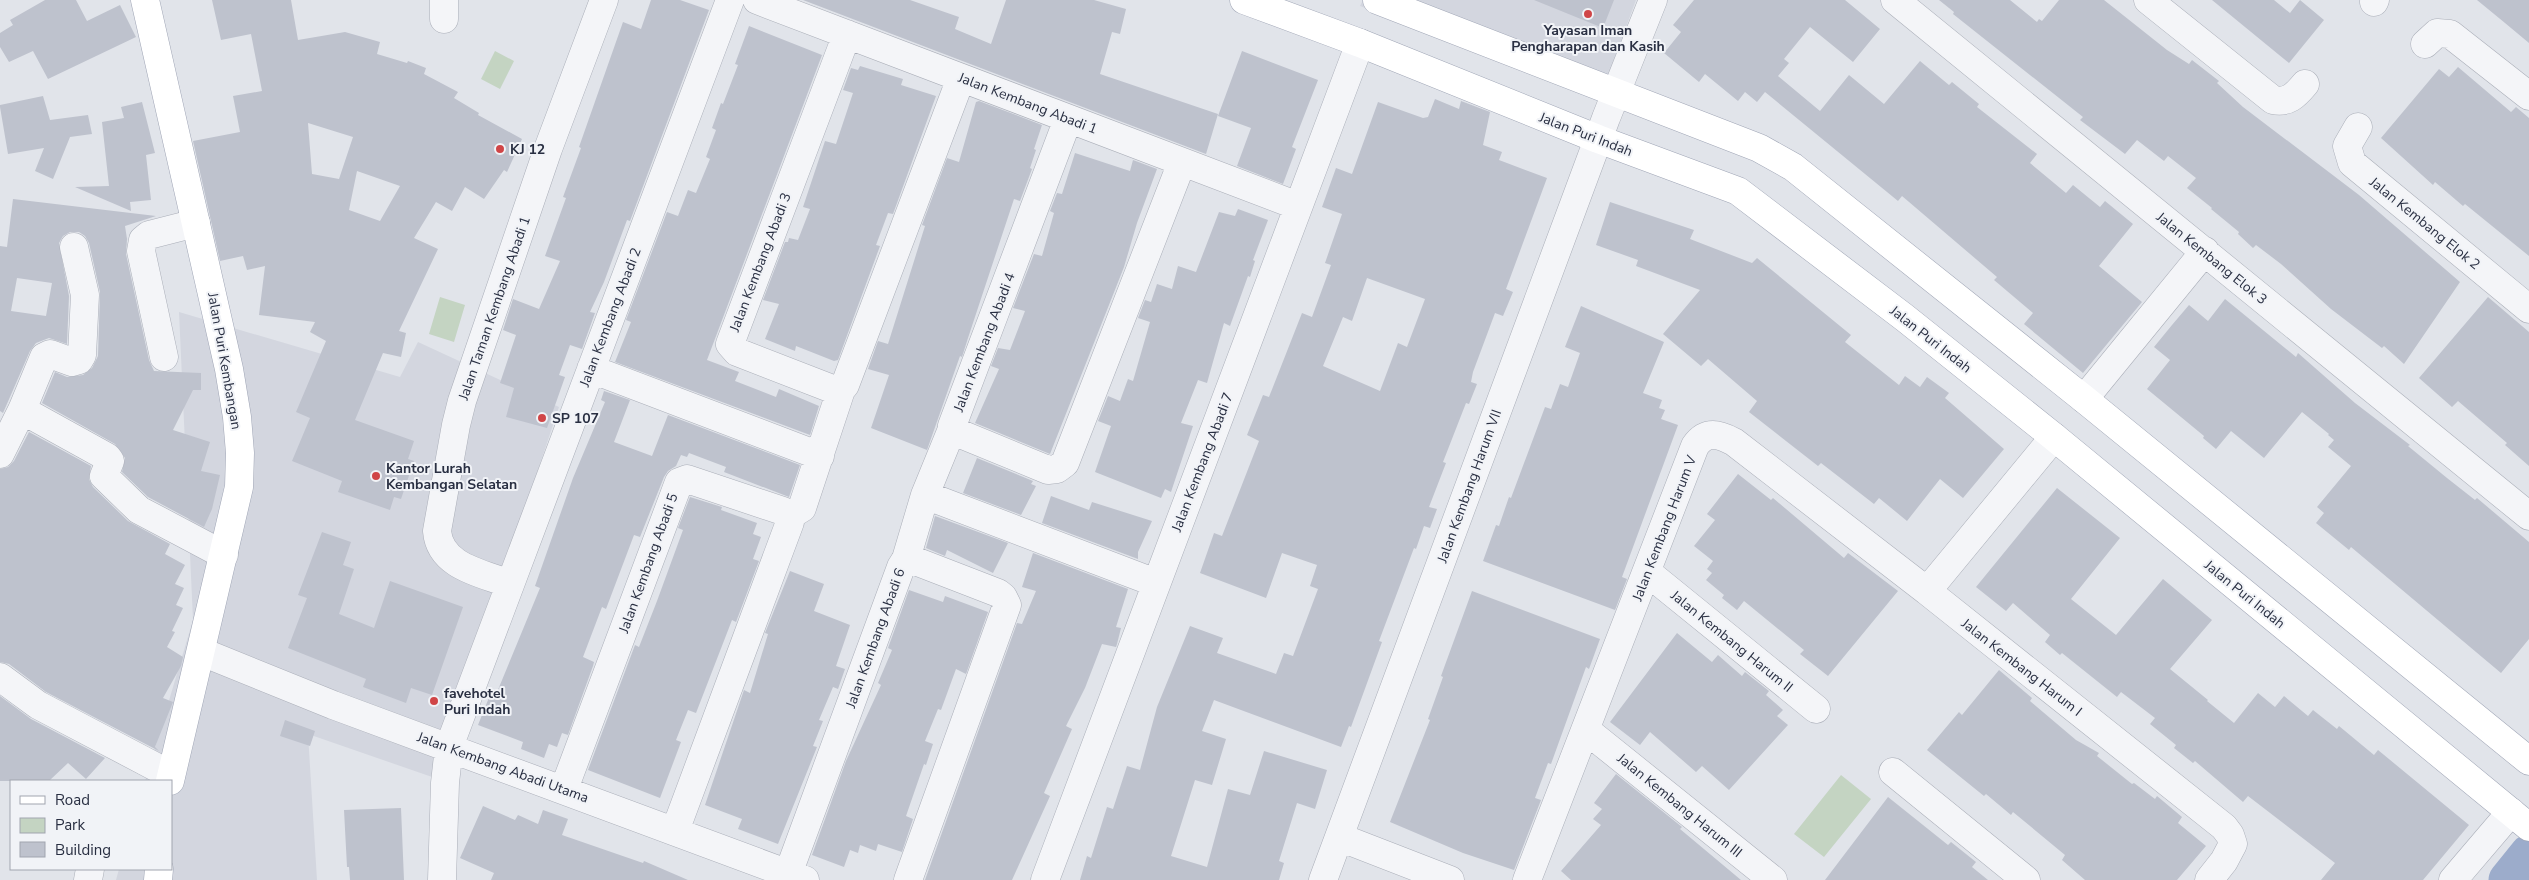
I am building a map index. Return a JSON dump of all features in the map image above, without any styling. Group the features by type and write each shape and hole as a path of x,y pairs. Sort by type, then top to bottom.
{"main road":[{"name":"Jalan Puri Kembangan","path":"144,0 196,223 237,417 240,453 238,487 224,555 171,778"},
{"name":"Jalan Puri Indah","path":"1244,0 1360,43 1598,139 1738,192 1905,318 2054,437 2519,819"},
{"path":"1377,0 1759,148 1793,167 2084,399 2529,761"}],"street":[{"name":"Jalan Taman Kembang Abadi 1","path":"510,584 452,560 443,552 438,541 437,531 462,401 548,149 604,0"},
{"name":"Jalan Kembang Abadi 2","path":"442,880 445,783 449,747 730,0"},
{"name":"Jalan Kembang Abadi 1","path":"757,0 1298,206"},
{"path":"1625,96 1653,0"},
{"path":"1625,96 1674,0"},
{"name":"Jalan Kembang Elok 3","path":"1895,0 2529,516"},
{"path":"2148,0 2273,100 2286,101 2293,98 2304,84"},
{"path":"2425,44 2437,33 2450,34 2529,96"},
{"name":"Jalan Kembang Abadi 3","path":"841,390 835,390 737,352 730,344 847,34"},
{"name":"Jalan Kembang Abadi 7","path":"1044,880 1360,43"},
{"path":"676,831 790,522 789,516 802,508 841,390 845,385 961,78"},
{"name":"Jalan Kembang Harum VII","path":"1323,880 1598,139 1625,96"},
{"name":"Jalan Kembang Abadi 4","path":"1068,118 952,429 958,434 1048,470 1057,469 1065,463 1182,162"},
{"name":"Jalan Kembang Elok 2","path":"2358,127 2347,146 2347,152 2352,163 2529,308"},
{"path":"164,357 141,251 143,240 148,235 196,223"},
{"path":"0,454 22,410 44,357 50,354 72,362 79,360 82,355 85,295 74,247"},
{"path":"2084,399 2205,251"},
{"path":"591,369 820,456"},
{"path":"22,410 106,457 110,461 104,476 139,510 224,555"},
{"path":"906,559 925,495 952,429"},
{"name":"Jalan Kembang Harum V","path":"1527,880 1695,446 1704,437 1716,434 1734,442 1927,591"},
{"path":"1927,591 2054,437"},
{"name":"Jalan Kembang Abadi 5","path":"564,789 679,482 687,479 782,511 789,516"},
{"path":"925,495 1156,583"},
{"name":"Jalan Kembang Abadi 6","path":"796,877 898,576 906,559 915,559 998,593 1003,597 1007,605 908,880"},
{"name":"Jalan Kembang Harum II","path":"1647,572 1816,710"},
{"name":"Jalan Kembang Harum I","path":"1927,591 2224,827 2230,835 2233,844 2224,861 2209,880"},
{"name":"Jalan Kembang Abadi Utama","path":"202,652 333,705 564,789 796,877"},
{"path":"0,677 38,705 171,778"},
{"name":"Jalan Kembang Harum III","path":"1586,730 1773,880"},
{"path":"1893,772 2026,880"},
{"path":"2453,880 2519,819"},
{"path":"1339,837 1450,880"}],"shaded area":[{"path":"1363,0 1636,0 1601,95 1360,6"},
{"path":"179,312 400,377 418,342 559,407 435,778 308,734 317,880 116,880 119,870 172,870 172,780 145,780 193,620"}],"green space":[{"path":"495,51 514,61 500,89 481,79"},
{"path":"440,297 465,305 454,342 429,334"},
{"path":"1841,775 1871,799 1824,857 1794,834"}],"building":[{"path":"45,0 76,0 87,21 120,5 136,37 48,79 33,51 9,62 0,47 0,33 13,25 10,20"},
{"path":"212,0 291,0 298,40 345,32 380,42 377,54 407,63 408,61 426,68 424,74 458,92 454,98 479,113 478,115 522,139 507,172 504,170 484,199 465,187 452,211 436,202 414,238 438,249 399,331 406,333 401,357 383,353 355,420 414,441 408,459 414,461 401,499 394,497 390,510 338,492 342,481 292,461 310,418 296,412 326,341 310,332 315,322 259,315 265,266 247,270 243,256 220,261 193,141 240,132 233,96 262,91 251,34 221,40","holes":["308,123 353,137 339,179 312,174","357,171 400,186 380,221 349,210"]},
{"path":"651,0 680,0 709,10 630,221 627,220 604,282 590,312 595,313 582,349 570,345 559,375 565,377 547,428 506,417 514,388 500,383 516,335 503,330 513,299 539,309 560,261 545,256 566,198 563,197 581,148 579,147 623,22 641,29"},
{"path":"803,0 910,0 959,17 955,29 991,44 1006,0 1094,0 1126,9 1120,34 1112,32 1100,74 1218,114 1206,154"},
{"name":"Yayasan Iman Pengharapan dan Kasih","path":"1534,0 1614,0 1603,28"},
{"path":"1694,0 1845,0 1880,29 1853,62 1810,27 1784,59 1789,63 1778,76 1820,111 1849,75 1884,104 1920,61 1949,85 1952,82 1979,104 1977,107 2037,154 2030,163 2066,193 2073,185 2100,207 2105,201 2133,224 2099,266 2142,302 2083,373 2024,324 2033,313 1994,280 1997,277 1902,196 1898,201 1765,92 1757,102 1745,92 1738,101 1705,74 1699,82 1664,53 1681,32 1673,25"},
{"path":"1939,0 2010,0 2037,22 2039,19 2042,21 2059,0 2104,0 2167,50 2189,64 2192,60 2219,81 2217,83 2243,107 2359,195 2460,282 2404,364 2384,346 2382,348 2331,309 2281,264 2256,245 2253,248 2238,234 2239,232 2187,188 2196,178 2168,156 2164,161 2137,140 2125,154 2080,120 2083,117 1953,14 1954,12"},
{"path":"2212,0 2274,0 2290,13 2300,0 2324,20 2289,63"},
{"path":"2477,0 2529,0 2529,43 2505,23"},
{"path":"749,26 822,55 707,360 739,372 735,381 776,397 779,389 819,406 810,435 615,362 631,322 626,320 667,212 678,216 688,190 696,193 710,159 706,157 716,130 712,128 738,65 735,64"},
{"path":"1242,51 1318,80 1292,147 1296,149 1283,184 1237,166 1251,128 1218,116"},
{"path":"860,66 903,79 901,85 936,96 893,214 888,213 876,245 880,246 838,360 834,361 796,346 795,351 765,339 779,304 763,300 785,242 788,242 789,238 798,240 810,209 803,207 825,141 836,144 853,93 843,90 851,68 858,70"},
{"path":"2458,67 2511,112 2516,107 2529,118 2529,256 2465,204 2463,206 2435,182 2433,185 2381,138 2439,69 2449,77"},
{"path":"43,96 50,120 88,115 92,134 70,137 53,179 35,171 44,148 8,154 0,107 0,105"},
{"path":"1435,99 1459,109 1461,101 1490,112 1483,145 1502,152 1499,160 1547,178 1506,289 1513,292 1503,316 1495,313 1473,372 1471,382 1477,384 1469,404 1466,403 1443,462 1446,463 1429,507 1437,509 1430,528 1424,526 1416,549 1414,548 1379,641 1382,642 1351,727 1349,726 1341,747 1214,700 1202,731 1226,739 1212,785 1195,780 1171,856 1207,867 1228,789 1250,795 1264,751 1327,770 1315,809 1297,803 1279,861 1284,863 1279,880 1080,880 1087,856 1091,858 1107,807 1113,809 1127,766 1140,770 1157,707 1190,626 1223,638 1217,653 1276,674 1284,653 1293,656 1318,589 1310,586 1317,565 1282,553 1266,598 1200,573 1214,533 1222,536 1259,441 1247,435 1263,395 1269,397 1302,313 1312,317 1331,265 1325,263 1342,214 1322,207 1336,168 1352,174 1378,102 1423,118 1428,117","holes":["1367,278 1425,299 1407,347 1398,343 1380,391 1323,366 1343,317 1352,321"]},
{"path":"979,101 1042,125 1034,149 1036,150 1030,168 1032,169 1020,201 1014,199 962,357 960,356 927,450 871,428 889,375 868,369 878,341 888,344 925,226 922,225 947,158 959,162 976,102"},
{"path":"142,102 155,153 146,155 151,200 130,202 131,211 75,187 109,186 102,122 124,118 121,107"},
{"path":"1075,153 1130,171 1133,160 1157,169 1137,223 1124,267 1050,454 975,423 999,369 991,366 998,348 1010,350 1025,311 1013,308 1034,254 1042,256 1054,213 1050,211 1057,193 1062,194"},
{"path":"13,199 156,216 125,226 127,239 126,254 149,360 154,371 201,373 201,390 193,390 173,430 210,442 201,471 220,475 212,509 204,527 148,497 122,472 125,458 115,444 42,403 55,372 67,377 83,375 92,368 98,356 100,292 89,243 85,236 79,232 70,232 63,236 59,243 69,296 67,344 49,338 36,343 30,351 3,413 0,411 0,246 7,247","holes":["17,278 52,283 46,316 11,311"]},
{"path":"1610,202 1694,230 1690,239 1752,263 1757,258 1851,335 1845,342 1899,385 1905,376 1920,387 1927,377 1949,393 1945,398 2004,449 1963,498 1940,479 1907,521 1879,498 1874,504 1821,463 1818,466 1749,412 1757,401 1708,359 1701,366 1663,334 1700,290 1636,266 1638,260 1596,245"},
{"path":"1238,209 1268,220 1253,260 1255,261 1250,277 1248,276 1230,326 1224,323 1207,383 1198,380 1181,423 1193,426 1171,492 1165,489 1161,498 1095,472 1111,426 1098,421 1108,396 1120,401 1128,379 1133,381 1150,322 1138,318 1145,300 1151,302 1157,284 1172,289 1178,266 1196,272 1219,212 1235,216"},
{"path":"2488,297 2529,332 2529,466 2505,445 2507,443 2458,401 2452,407 2419,378"},
{"path":"2225,299 2296,357 2298,353 2355,403 2410,445 2408,446 2475,500 2477,498 2529,542 2529,639 2501,673 2351,547 2349,550 2316,523 2324,513 2317,507 2351,466 2328,447 2334,440 2329,434 2302,412 2264,458 2231,431 2216,449 2203,438 2204,436 2147,389 2170,360 2154,347 2189,305 2208,321"},
{"path":"1581,306 1664,342 1643,393 1662,400 1659,408 1665,410 1661,419 1678,425 1622,577 1627,579 1615,610 1483,561 1496,525 1499,526 1509,497 1511,498 1545,407 1551,409 1560,384 1568,387 1580,353 1565,347"},
{"path":"604,391 630,400 614,442 652,456 668,415 800,465 789,497 724,472 726,467 689,453 687,457 681,455 676,466 668,471 664,477 640,537 634,535 606,609 602,607 583,657 594,662 593,666 568,735 562,733 557,747 549,744 544,758 521,749 523,742 478,725 490,695 495,697 540,588 535,586 573,478 605,402 601,400"},
{"path":"29,432 91,466 89,479 93,487 128,521 170,544 165,554 185,565 175,584 184,588 176,605 183,608 172,631 175,632 167,647 183,657 181,666 163,698 173,702 155,747 159,751 46,692 9,664 0,662 0,469 8,467 14,461"},
{"path":"977,458 1033,481 1031,484 1036,486 1021,515 963,493"},
{"path":"1738,474 1771,500 1773,498 1844,558 1848,553 1898,591 1828,676 1800,654 1804,650 1744,601 1737,610 1722,598 1724,595 1706,580 1712,573 1707,569 1713,561 1694,546 1715,520 1707,514"},
{"path":"2057,488 2120,538 2071,599 2116,635 2163,579 2212,620 2170,669 2234,723 2258,693 2275,707 2284,696 2308,716 2313,710 2337,729 2339,726 2374,755 2378,750 2469,825 2423,880 2321,880 2335,863 2248,796 2243,802 2195,761 2193,763 2174,748 2176,745 2150,724 2155,718 2121,692 2117,697 2062,653 2060,655 2045,642 2050,635 2013,603 2006,611 1976,587"},
{"path":"1051,496 1089,510 1092,502 1152,521 1138,552 1138,559 1042,523"},
{"path":"690,497 722,507 721,510 757,523 753,534 761,537 753,559 759,561 736,622 732,620 696,713 688,710 676,740 681,742 660,798 588,770 635,645 639,647 657,601 683,530 678,528"},
{"path":"935,516 1008,543 993,573 947,550 945,556 926,548"},
{"path":"322,532 351,542 343,565 354,569 339,614 374,628 390,581 463,607 432,695 411,688 406,703 363,687 366,679 288,648 307,598 298,595"},
{"path":"1033,553 1128,589 1116,627 1121,628 1117,644 1116,647 1102,644 1085,688 1066,726 1072,729 1044,793 1050,796 1012,880 925,880 1017,623 1022,624 1036,591 1022,587"},
{"path":"790,571 824,584 814,611 850,625 836,666 845,669 838,689 833,687 819,720 823,721 813,746 817,747 778,844 738,829 742,819 705,805 744,690 750,693 768,634 765,633"},
{"path":"909,590 943,602 945,596 988,612 966,674 956,669 941,710 938,709 925,741 933,744 906,816 913,819 902,852 878,844 876,851 860,845 858,853 850,850 844,867 812,855 846,761 881,685 878,683 892,650 888,648"},
{"path":"1472,591 1600,639 1589,669 1586,667 1551,764 1548,763 1535,798 1541,800 1514,870 1463,853 1390,822 1430,720 1428,719 1443,677 1441,676"},
{"path":"1677,633 1712,662 1718,655 1742,676 1745,672 1769,691 1766,695 1783,710 1777,716 1788,725 1729,790 1702,766 1696,772 1650,732 1640,745 1610,722"},
{"path":"1999,670 2032,698 2030,701 2076,740 2099,753 2097,756 2132,784 2134,783 2155,799 2157,796 2182,817 2178,823 2206,846 2177,880 2085,880 2062,860 2065,855 2013,812 2011,815 1986,794 1984,796 1927,750 1959,712 1962,715"},
{"path":"0,696 31,719 105,758 86,779 68,763 50,780 0,781"},
{"path":"285,720 315,731 310,746 280,736"},
{"path":"1616,774 1682,827 1680,829 1741,880 1571,880 1561,871 1601,825 1593,819 1602,809 1594,803"},
{"path":"1888,797 1948,845 1951,842 1976,862 1972,867 1988,880 1825,880"},
{"path":"483,806 515,820 518,815 538,824 543,810 568,819 562,835 643,863 644,861 688,880 491,880 494,873 460,858"},
{"path":"401,808 404,880 350,880 349,867 347,867 344,810"}],"waterway":[{"path":"2508,880 2529,854"}],"place":[{"name":"Yayasan Iman Pengharapan dan Kasih","path":"1588,14"},
{"name":"KJ 12","path":"500,149"},
{"name":"SP 107","path":"542,418"},
{"name":"Kantor Lurah Kembangan Selatan","path":"376,476"},
{"name":"favehotel Puri Indah","path":"434,701"}]}
